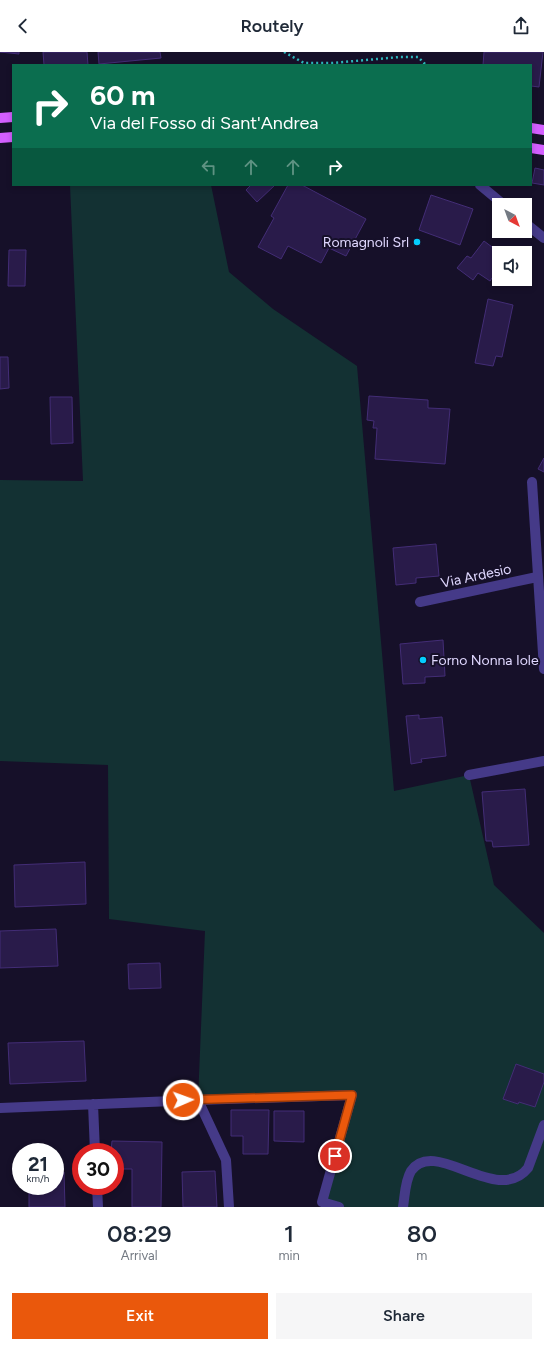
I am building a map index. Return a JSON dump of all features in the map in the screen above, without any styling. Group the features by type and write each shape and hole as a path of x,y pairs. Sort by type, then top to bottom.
{"main road":[{"path":"0,118 12,117"},
{"path":"532,128 544,130"},
{"path":"0,138 12,137"},
{"path":"532,148 544,150"}],"street":[{"path":"481,186 496,198"},
{"path":"532,229 544,238"},
{"path":"532,482 544,669"},
{"name":"Via Ardesio","path":"420,602 537,577"},
{"path":"469,775 544,761"},
{"path":"0,1108 352,1095 322,1202 339,1207"},
{"path":"198,1100 226,1160 229,1207"},
{"path":"93,1104 95,1143"},
{"path":"403,1207 407,1181 411,1172 416,1165 426,1161 439,1162 473,1175 496,1181 515,1179 524,1174 528,1168 544,1125"},
{"path":"97,1195 98,1207"}],"path":[{"path":"284,52 304,63 332,63 400,57 418,57 425,64"}],"green space":[{"path":"70,186 211,186 229,272 273,309 357,366 394,791 469,775 494,885 544,933 544,1207 339,1207 322,1202 351,1096 198,1100 205,931 109,919 108,765 0,761 0,480 83,481"}],"building":[{"path":"0,52 19,52 19,54"},
{"path":"43,52 87,52 88,64 44,64"},
{"path":"98,52 160,52 161,58 99,64"},
{"path":"484,52 543,52 539,87 532,86 532,64 483,64"},
{"path":"535,168 544,170 544,185 532,183"},
{"path":"250,186 274,186 257,202 246,190"},
{"path":"287,186 304,186 366,219 346,256 329,248 321,263 288,246 281,259 258,247 274,218 271,216"},
{"path":"431,195 473,209 460,245 419,230"},
{"path":"484,241 492,247 492,278 490,281 478,273 473,280 457,268 467,256 471,258"},
{"path":"9,250 26,250 25,286 8,286"},
{"path":"488,299 513,305 502,357 496,356 493,366 475,363"},
{"path":"0,357 8,357 9,388 0,389"},
{"path":"369,396 428,400 428,408 450,409 445,464 375,459 377,428 373,428 374,421 367,420"},
{"path":"50,397 72,397 73,443 51,444"},
{"path":"544,458 544,472 538,469"},
{"path":"436,544 439,576 416,578 416,583 396,585 393,548"},
{"name":"Forno Nonna Iole","path":"443,640 445,676 425,677 425,683 403,684 400,644"},
{"path":"419,715 419,719 442,717 446,756 421,759 422,762 411,764 406,716"},
{"path":"525,789 529,845 493,847 492,841 486,841 482,792"},
{"path":"85,862 86,904 15,907 14,865"},
{"path":"56,929 58,966 0,968 0,931"},
{"path":"160,963 161,988 129,989 128,964"},
{"path":"84,1041 86,1081 10,1084 8,1043"},
{"path":"516,1064 544,1074 544,1082 535,1107 519,1102 518,1104 503,1099"},
{"path":"231,1110 269,1110 268,1154 243,1154 243,1136 231,1136"},
{"path":"274,1111 304,1111 304,1142 274,1141"},
{"path":"112,1141 162,1142 161,1207 132,1207 132,1169 124,1169 124,1143 112,1143"},
{"path":"215,1171 217,1207 183,1207 182,1172"},
{"path":"64,1172 65,1207 29,1207 29,1195 64,1195"}],"place":[{"name":"Romagnoli Srl","path":"417,242"},
{"name":"Forno Nonna Iole","path":"423,660"}],"route":[{"path":"183,1100 352,1095 335,1156"}]}
